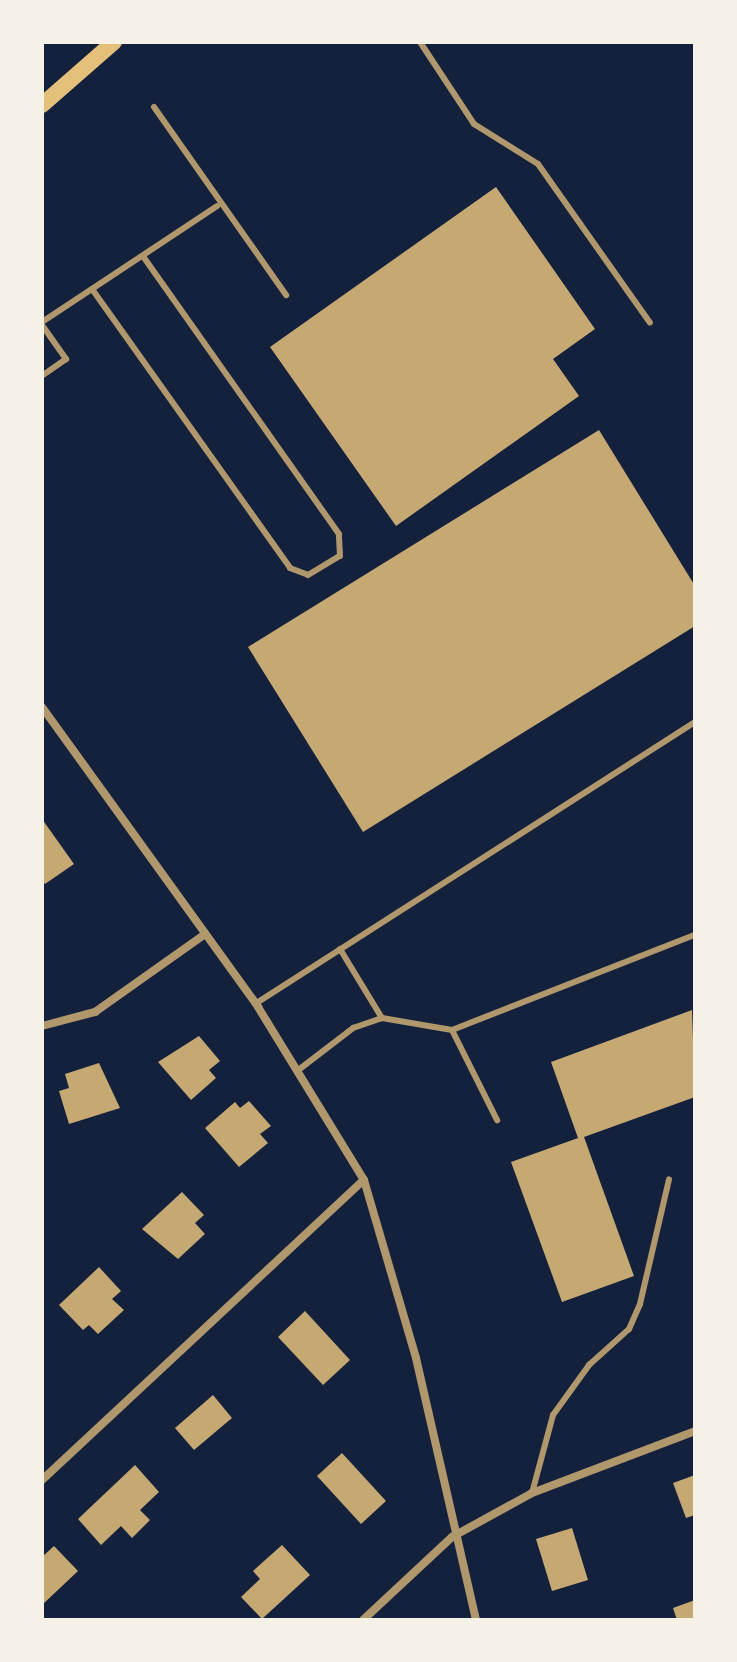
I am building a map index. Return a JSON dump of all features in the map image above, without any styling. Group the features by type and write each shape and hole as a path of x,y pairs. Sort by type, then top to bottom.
{"main road":[{"path":"42,105 114,42"}],"street":[{"path":"42,707 255,1004 364,1180 416,1358 452,1537 476,1620"},
{"path":"42,1026 95,1012 205,934"},
{"path":"42,1480 364,1180"},
{"path":"363,1620 452,1537 532,1493 695,1431"}],"lane":[{"path":"420,42 474,124 538,164 650,323"},
{"path":"154,107 217,206 286,295"},
{"path":"42,376 66,359 42,323 217,206"},
{"path":"92,289 290,568 308,575 340,556 339,534 143,256"},
{"path":"255,1004 695,722"},
{"path":"297,1071 353,1028 382,1018 452,1030 695,935"},
{"path":"340,949 382,1018"},
{"path":"452,1030 497,1120"},
{"path":"532,1493 553,1415 589,1365 629,1329 640,1304 669,1179"}],"building":[{"path":"496,187 595,329 553,359 579,396 396,526 270,347"},
{"path":"599,430 695,586 695,626 363,832 248,647"},
{"path":"42,819 74,864 45,884 42,880"},
{"path":"692,1010 695,1097 584,1137 634,1276 562,1302 511,1162 578,1138 551,1062"},
{"path":"199,1036 220,1061 209,1070 216,1078 191,1100 158,1062"},
{"path":"99,1063 120,1108 69,1124 59,1091 69,1088 65,1074"},
{"path":"249,1101 271,1126 260,1134 268,1143 239,1167 205,1128 235,1102 240,1108"},
{"path":"182,1192 204,1215 195,1223 205,1234 178,1259 142,1229"},
{"path":"99,1267 121,1291 112,1299 124,1310 98,1334 89,1325 83,1330 59,1305"},
{"path":"305,1311 350,1360 323,1385 278,1337"},
{"path":"213,1395 232,1418 194,1450 175,1428"},
{"path":"342,1453 386,1501 361,1524 317,1476"},
{"path":"135,1465 159,1492 140,1510 150,1520 132,1538 121,1526 101,1545 78,1519"},
{"path":"695,1475 695,1515 686,1518 673,1483"},
{"path":"572,1528 588,1580 552,1591 536,1539"},
{"path":"282,1545 310,1575 262,1619 241,1597 260,1579 253,1571"},
{"path":"54,1546 78,1571 42,1605 42,1557"},
{"path":"695,1600 695,1620 677,1620 673,1608"}]}
